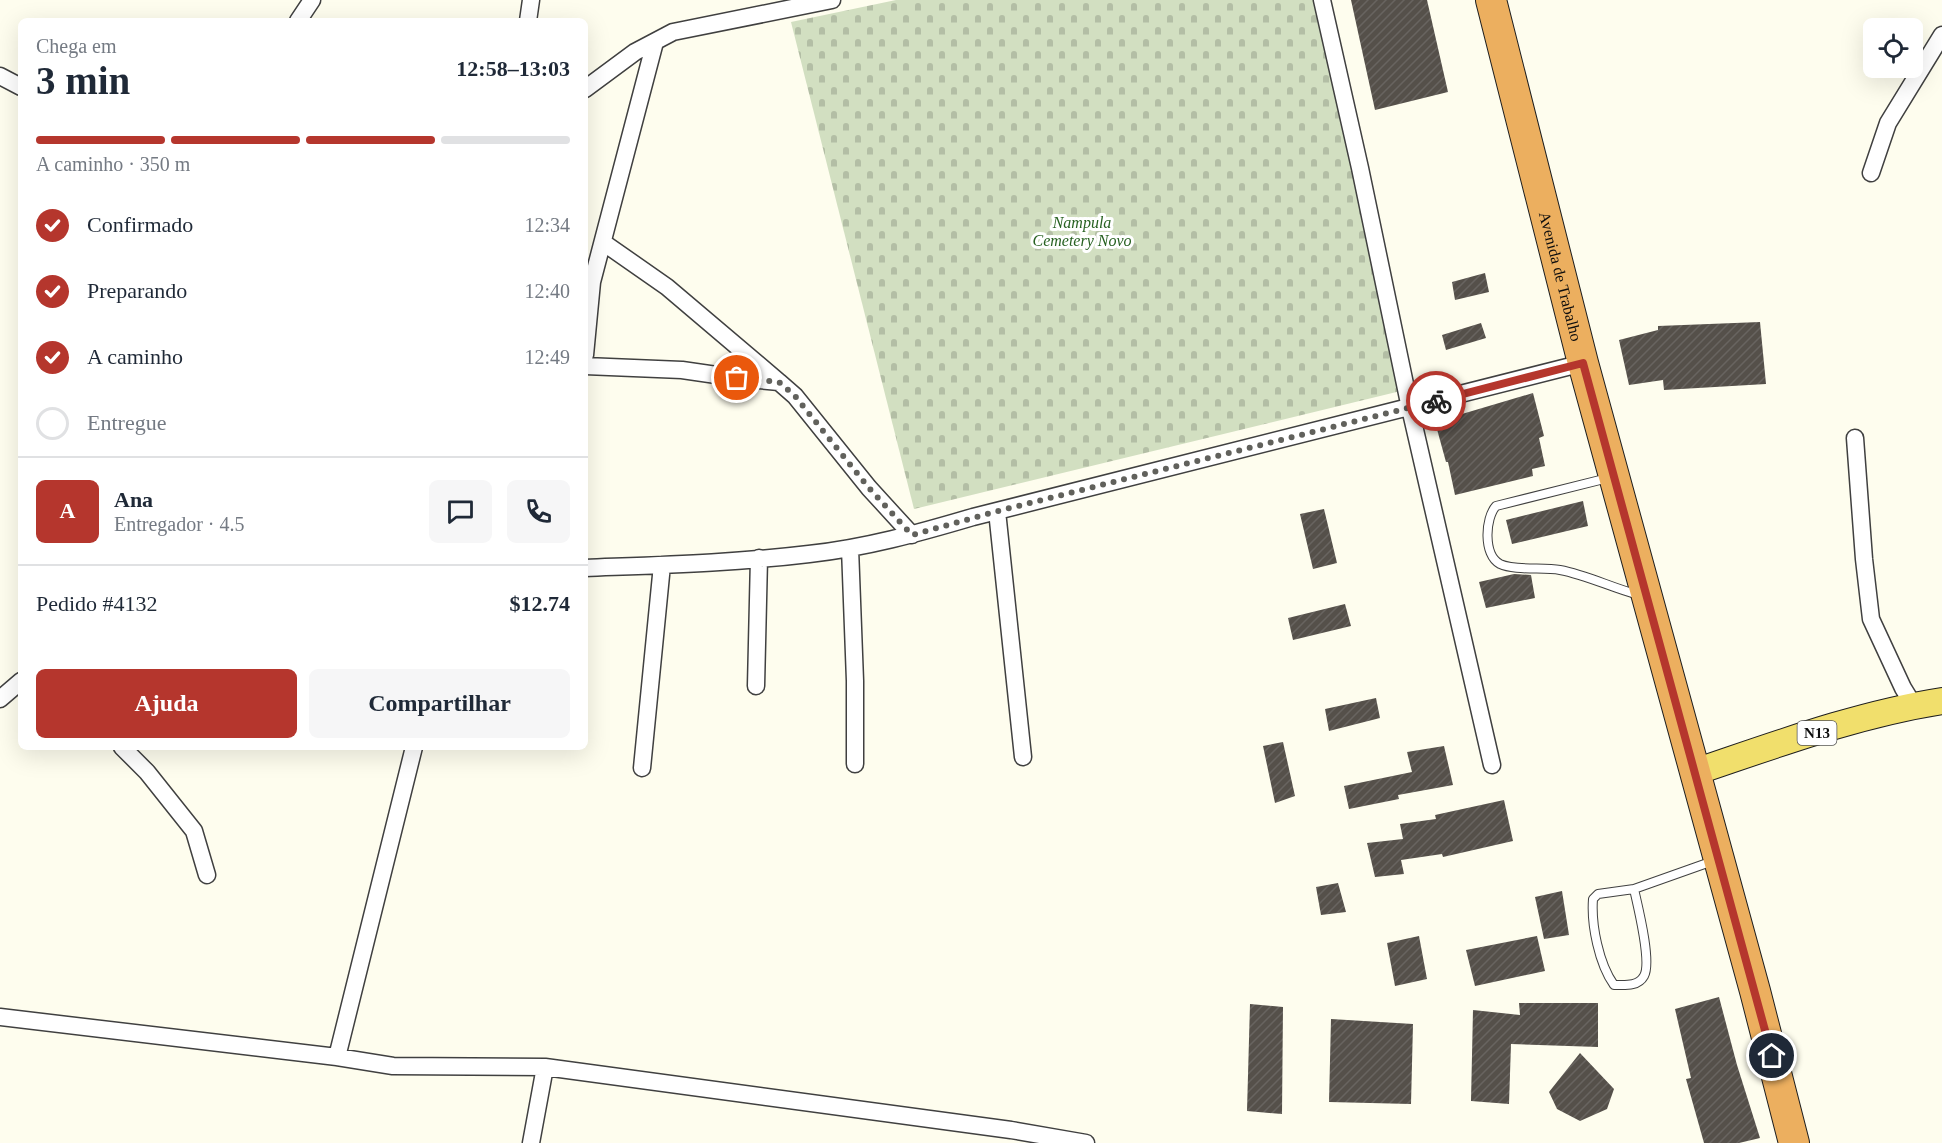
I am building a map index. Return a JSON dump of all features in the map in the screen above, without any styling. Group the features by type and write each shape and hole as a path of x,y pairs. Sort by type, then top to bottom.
{"highway":[{"name":"Avenida de Trabalho","path":"1491,0 1583,363 1719,858 1794,1143"}],"main road":[{"name":"N13","path":"1695,772 1844,724 1942,701"}],"street":[{"path":"300,18 312,0"},
{"path":"528,18 531,0"},
{"path":"588,87 635,52 673,32 832,0"},
{"path":"1322,0 1410,408 1492,765"},
{"path":"1871,173 1888,123 1942,35"},
{"path":"588,324 592,282 655,42"},
{"path":"0,76 18,85"},
{"path":"603,243 667,287 795,396 869,488 912,535"},
{"path":"588,568 808,555 850,548 912,535 998,511 1583,363"},
{"path":"588,366 682,370 779,382"},
{"path":"1855,438 1871,619 1903,688 1914,706"},
{"path":"998,511 1023,757"},
{"path":"850,548 855,681 855,764"},
{"path":"756,686 759,558"},
{"path":"642,768 662,565"},
{"path":"0,699 18,684"},
{"path":"125,750 147,772 194,831 207,875"},
{"path":"337,1056 413,750"},
{"path":"0,1017 337,1056 393,1066 545,1066 1010,1137 1086,1143"},
{"path":"531,1143 545,1066"}],"lane":[{"path":"1614,476 1496,506 1491,512 1487,527 1490,550 1493,558 1504,565 1559,570 1648,597"},
{"path":"1634,889 1647,962 1644,977 1630,986 1614,985 1605,972 1595,927 1593,899 1598,894 1634,889 1719,858"}],"green space":[{"name":"Nampula Cemetery Novo","path":"896,0 1314,0 1413,388 914,509 791,22"}],"building":[{"path":"1351,0 1427,0 1448,92 1375,110"},
{"path":"1485,273 1489,292 1455,300 1452,282"},
{"path":"1760,322 1766,384 1664,390 1663,380 1629,385 1619,340 1658,330 1658,326"},
{"path":"1481,323 1486,338 1446,350 1442,335"},
{"path":"1533,393 1544,436 1539,438 1545,466 1532,469 1533,476 1455,495 1448,462 1446,462 1435,422"},
{"path":"1583,501 1588,526 1512,544 1506,520"},
{"path":"1324,509 1337,563 1313,569 1300,514"},
{"path":"1514,574 1531,575 1535,598 1486,608 1479,582"},
{"path":"1345,604 1351,626 1293,640 1288,618"},
{"path":"1376,698 1380,718 1329,731 1325,709"},
{"path":"1283,742 1295,796 1275,803 1263,746"},
{"path":"1444,746 1453,785 1398,795 1399,799 1349,809 1344,786 1412,772 1407,752"},
{"path":"1504,800 1513,841 1443,857 1442,854 1401,860 1404,874 1375,877 1367,843 1403,839 1400,824 1436,819 1435,815"},
{"path":"1338,883 1346,912 1321,915 1316,887"},
{"path":"1562,891 1569,935 1544,939 1535,897"},
{"path":"1419,936 1427,979 1395,986 1387,943"},
{"path":"1537,936 1545,971 1475,986 1466,950"},
{"path":"1719,997 1760,1138 1739,1143 1704,1143 1686,1079 1691,1078 1675,1009"},
{"path":"1519,1003 1598,1003 1598,1047 1511,1044 1509,1104 1471,1101 1473,1010 1520,1015"},
{"path":"1250,1004 1283,1007 1282,1114 1247,1111"},
{"path":"1331,1019 1413,1024 1411,1104 1329,1102"},
{"path":"1580,1053 1614,1089 1607,1109 1580,1121 1557,1109 1549,1092"}],"way so far":[{"path":"737,378 779,382 795,396 869,488 912,535 998,511 1436,401"}],"route":[{"path":"1436,401 1583,363 1772,1056"}]}
